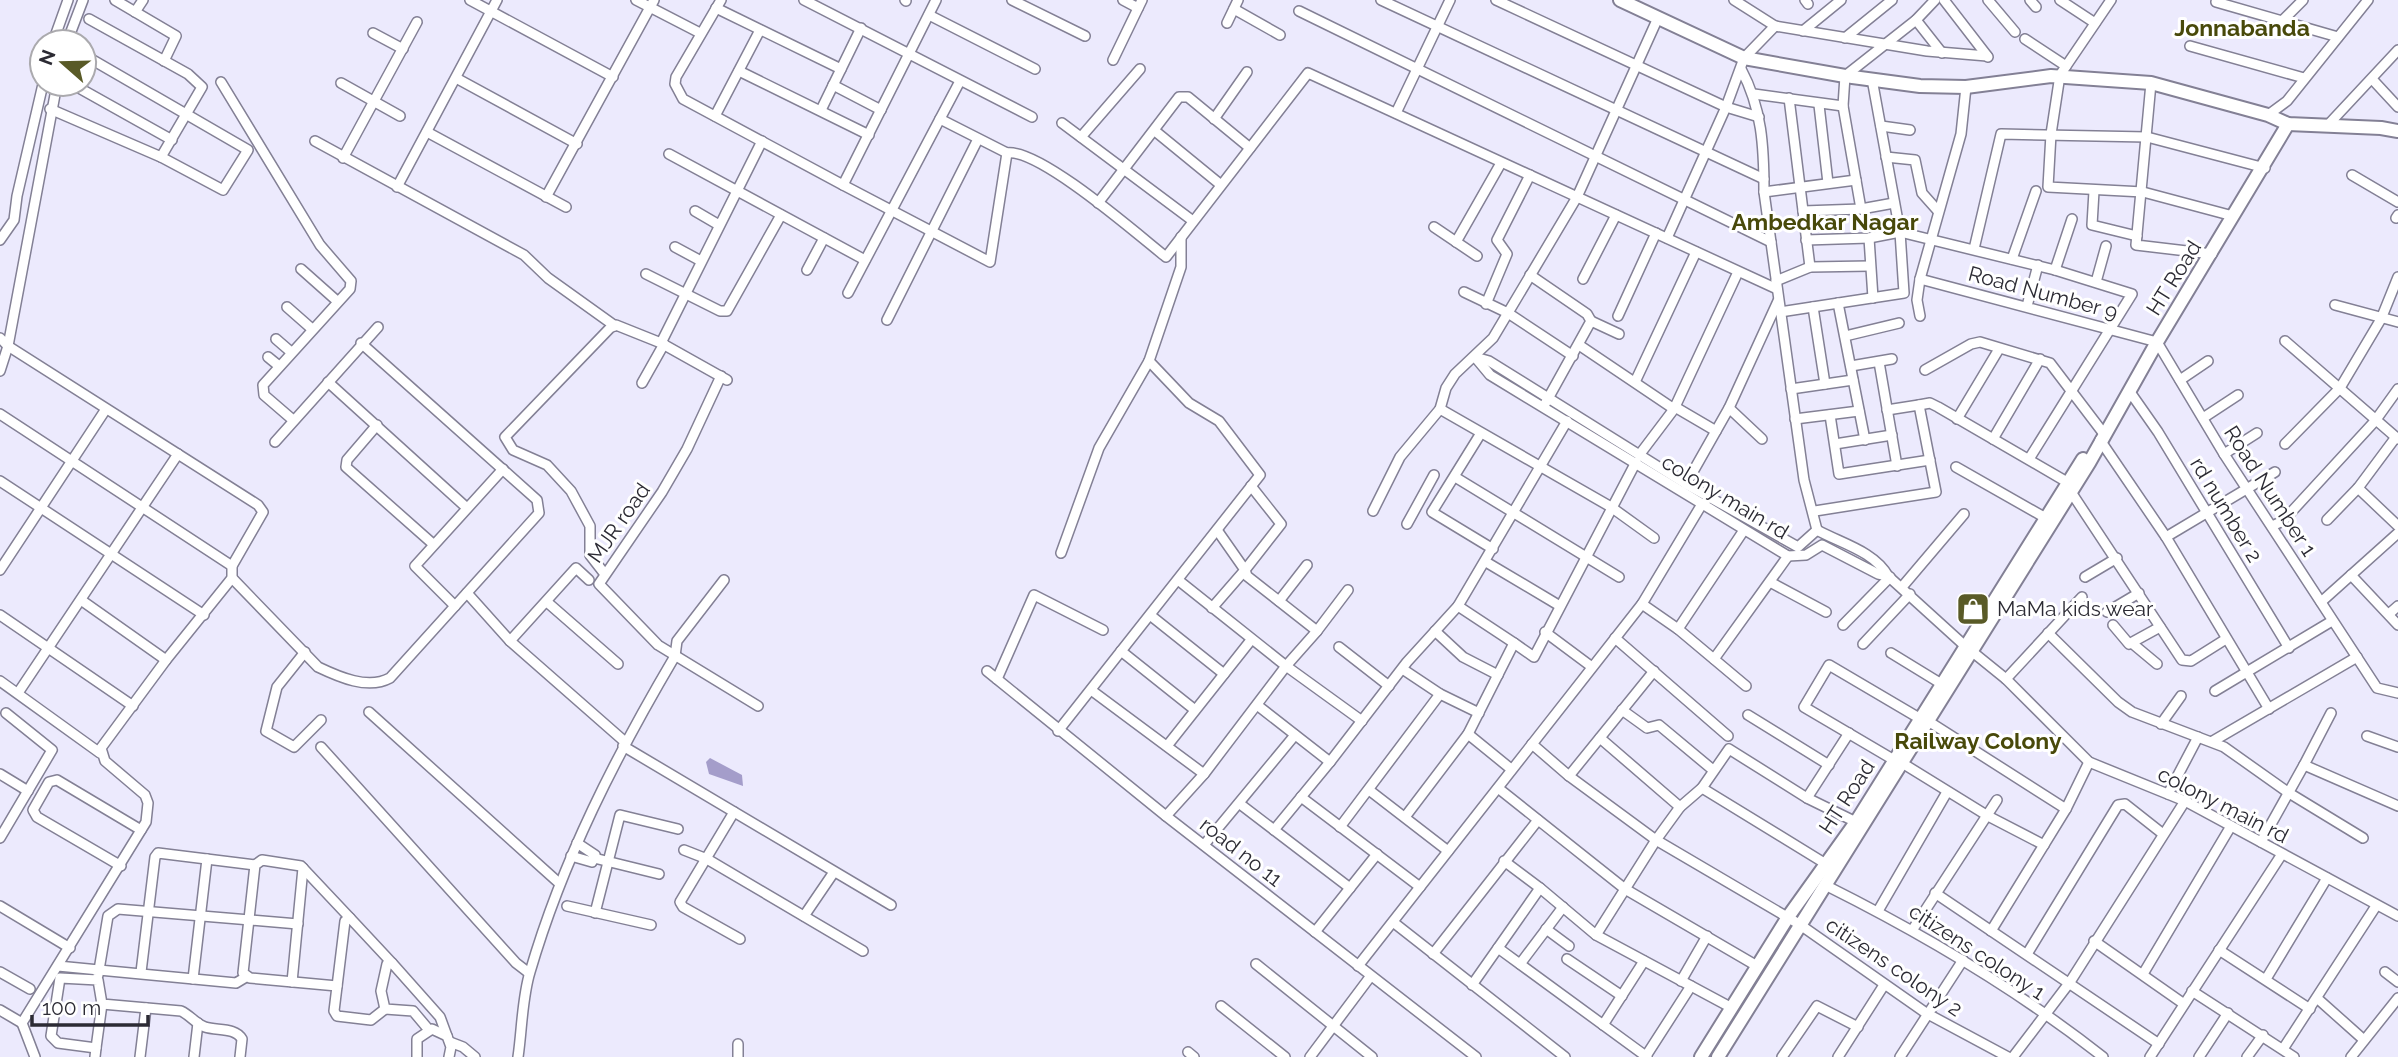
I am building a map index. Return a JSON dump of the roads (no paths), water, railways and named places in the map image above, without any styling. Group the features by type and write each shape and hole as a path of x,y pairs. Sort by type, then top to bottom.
{"street":[{"path":"58,28 68,0"},
{"path":"72,28 83,0"},
{"path":"115,0 176,36 164,61"},
{"path":"135,12 142,0"},
{"path":"470,0 613,77"},
{"path":"397,187 497,0"},
{"path":"636,0 652,4 700,33"},
{"path":"804,0 1032,117"},
{"path":"843,185 936,0"},
{"path":"1012,0 1085,36"},
{"path":"1113,60 1140,4 1123,0"},
{"path":"1381,0 1764,179"},
{"path":"1395,113 1450,0"},
{"path":"1496,0 1726,107 1759,117"},
{"path":"1622,0 1743,64 1920,86 1966,87 2063,71 2151,83 2268,115 2288,124 2398,131"},
{"path":"1736,0 1774,26 1989,58 1944,0"},
{"path":"1803,31 1841,0"},
{"path":"1846,38 1892,0"},
{"path":"1861,209 1843,106 1845,76 1916,20 1935,0"},
{"path":"1988,0 2015,32"},
{"path":"2060,0 2095,23"},
{"path":"2111,0 2063,71 2051,134 2049,187 2143,192 2233,216"},
{"path":"2283,20 2303,0"},
{"path":"2268,115 2287,101 2368,0"},
{"path":"2216,2 2338,37"},
{"path":"547,197 652,4"},
{"path":"841,69 760,30 719,4 700,33 674,84 683,99 990,262 1007,153"},
{"path":"1227,23 1236,5 1280,35"},
{"path":"1299,11 1771,242"},
{"path":"929,15 1035,69"},
{"path":"89,19 164,61 202,87 161,157"},
{"path":"1373,511 1400,457 1440,409 1446,388 1461,365 1475,357 1493,338 1577,197 1657,20"},
{"path":"1916,20 1942,53"},
{"path":"344,158 417,22"},
{"path":"1667,238 1743,64 1774,26"},
{"path":"821,110 861,28"},
{"path":"715,116 760,30"},
{"path":"373,33 403,49"},
{"path":"2025,39 2063,71"},
{"path":"2190,46 2304,78"},
{"path":"2328,126 2398,50"},
{"path":"50,109 161,157 218,189 227,188 248,147 98,63"},
{"path":"1743,64 1754,94 1764,148 1764,191 1804,480 1815,511 1822,545"},
{"path":"1081,137 1140,69"},
{"path":"739,71 869,135"},
{"path":"1214,119 1247,72"},
{"path":"940,119 1007,153 1017,151 1043,164 1166,257 1308,73 1777,290"},
{"path":"456,78 577,145"},
{"path":"1780,312 1904,293 1900,232 1872,79"},
{"path":"2372,79 2398,107"},
{"path":"848,293 960,81"},
{"path":"221,82 320,246 351,281 349,289 262,385 262,392 293,420"},
{"path":"341,83 400,116"},
{"path":"2151,83 2136,245 2212,254"},
{"path":"833,85 881,110"},
{"path":"1920,316 1917,300 1920,279 1961,134 1966,87"},
{"path":"1754,94 1843,106"},
{"path":"1098,203 1181,96 1188,97 1250,148"},
{"path":"0,240 16,215 17,197 40,98"},
{"path":"0,371 8,346 53,98"},
{"path":"97,98 172,140"},
{"path":"1789,98 1810,267"},
{"path":"1819,104 1828,183"},
{"path":"1062,123 1194,221"},
{"name":"HT Road","path":"1701,1057 1757,966 1794,920 1827,886 1898,762 2130,392 2157,342 2288,124"},
{"path":"1881,126 1910,130"},
{"path":"1155,131 1221,185"},
{"path":"427,132 566,207"},
{"path":"1974,249 2001,134 2147,137 2264,168"},
{"path":"887,320 978,139"},
{"path":"315,141 524,255 548,278 615,326 627,327 663,343"},
{"path":"642,383 762,141"},
{"path":"669,154 865,260"},
{"path":"1886,157 1916,160 1922,192 1938,211"},
{"path":"1456,242 1502,163"},
{"path":"1486,304 1507,254 1497,240 1530,175"},
{"path":"2352,175 2398,202"},
{"path":"1764,191 1856,180"},
{"path":"2012,259 2036,191"},
{"path":"2094,191 2092,225 2137,236"},
{"path":"1803,211 1861,209 1894,203"},
{"path":"695,211 719,225"},
{"path":"646,274 727,312 781,215"},
{"path":"1583,279 1616,215"},
{"path":"2055,270 2072,219"},
{"path":"1434,227 1478,256"},
{"path":"1806,240 1869,238 1900,232 1931,237 2038,265 2132,294 2029,459"},
{"path":"1618,316 1656,233"},
{"path":"1061,553 1099,448 1149,361 1181,267 1181,237"},
{"path":"807,270 824,238"},
{"path":"1869,238 1873,298"},
{"path":"2096,282 2106,246"},
{"path":"675,247 701,261"},
{"path":"1635,382 1696,252"},
{"path":"2027,306 2038,265"},
{"path":"1686,484 1729,408 1777,290 1810,267 1870,266"},
{"path":"301,269 337,301"},
{"path":"1458,606 1534,657 1635,456 1675,408 1738,272"},
{"path":"1530,275 1587,314 1591,321 1619,334"},
{"path":"2285,444 2340,388 2381,319 2398,277"},
{"name":"Road Number 9","path":"1920,279 2157,342"},
{"path":"1464,292 1508,313 1573,356"},
{"path":"1839,303 1865,440"},
{"path":"2335,305 2398,322"},
{"path":"288,307 312,329"},
{"path":"1813,307 1825,384"},
{"path":"1545,403 1591,321"},
{"path":"1845,336 1899,323"},
{"path":"604,573 590,555 590,526 571,491 547,465 513,450 505,437 615,326"},
{"path":"275,442 378,327"},
{"path":"0,338 8,346 262,509 260,520 232,566 232,578 166,660 100,752"},
{"path":"276,339 291,352"},
{"path":"2285,341 2397,438 2358,488 2327,520"},
{"path":"1925,370 1971,344 1980,342 2050,363 2071,388 2166,537 2269,709"},
{"name":"Road Number 1","path":"2157,342 2224,454 2377,688 2398,693"},
{"name":"MJR road","path":"663,343 724,378 662,492 604,573 600,580 601,587 658,645 758,706"},
{"path":"232,578 318,667 336,676 380,683 390,677 538,513 537,500 361,344"},
{"path":"1579,345 1675,408 1716,430"},
{"path":"1957,419 1999,349"},
{"path":"268,357 279,366"},
{"name":"colony main rd","path":"1475,357 1489,361 1567,421 1798,547 1820,531"},
{"path":"1851,366 1892,359"},
{"path":"1993,439 2040,359"},
{"path":"1058,731 1260,475 1219,421 1189,403 1149,361"},
{"path":"2180,380 2208,361"},
{"path":"1879,362 1897,466"},
{"path":"1791,390 1853,380"},
{"path":"328,382 467,508"},
{"path":"2272,526 2283,521 2375,421 2398,389"},
{"name":"rd number 2","path":"2130,392 2288,648"},
{"path":"2203,418 2238,395"},
{"name":"colony main rd","path":"1545,403 1635,456 1702,504 1788,556 1806,555 1822,545 1878,575 1889,576 1968,649 2006,679 2090,762 2185,801 2398,916"},
{"path":"1887,410 1930,403 2029,459 2069,487 2186,662 2226,639"},
{"path":"1815,511 1937,492 1919,405"},
{"path":"1729,408 1762,439"},
{"path":"0,570 106,409"},
{"path":"1440,409 1611,507 1654,538"},
{"path":"1795,419 1859,411"},
{"path":"0,414 232,566"},
{"path":"1830,415 1839,474 1930,460"},
{"path":"1274,830 1389,686 1458,606 1567,421"},
{"path":"377,425 347,460 346,467 433,544"},
{"path":"1432,512 1481,433"},
{"path":"2224,454 2257,433"},
{"path":"1835,444 1892,435"},
{"path":"18,693 178,454"},
{"path":"1956,467 2044,517"},
{"path":"455,606 415,566 503,469"},
{"path":"2166,537 2275,472"},
{"path":"1407,524 1434,475"},
{"path":"1455,477 1619,576"},
{"path":"0,481 204,615"},
{"path":"1212,608 1281,524 1251,486"},
{"name":"HT Road","path":"1924,720 1940,683 1968,649 2044,517 2069,487"},
{"path":"2358,488 2398,526"},
{"path":"1418,504 1493,549"},
{"path":"1358,966 1642,604 1702,504"},
{"path":"1734,524 1740,514"},
{"path":"1902,587 1964,514"},
{"path":"1217,530 1247,576 1317,631"},
{"path":"1678,629 1744,530"},
{"path":"1820,531 1836,537 1883,566 1889,576 1843,625"},
{"path":"2321,602 2398,533"},
{"path":"0,548 10,554"},
{"path":"1714,659 1788,556"},
{"path":"2084,578 2117,558"},
{"path":"1486,562 1560,606"},
{"path":"1279,601 1307,565"},
{"path":"510,641 576,568 589,580"},
{"path":"2351,575 2390,613 2398,625"},
{"path":"518,1057 529,973 559,883 624,743 675,656 677,641 724,580"},
{"path":"1178,580 1251,640 1362,721"},
{"path":"1770,582 1826,612"},
{"path":"1166,816 1204,774 1348,590"},
{"path":"467,593 510,641 624,743 891,905"},
{"path":"2106,612 2139,593"},
{"path":"997,679 1034,594 1103,630"},
{"path":"1863,644 1910,594"},
{"path":"2006,679 2082,597"},
{"path":"81,600 166,660"},
{"path":"547,602 618,664"},
{"path":"1642,604 1678,629 1746,686"},
{"path":"2390,613 2398,606"},
{"path":"0,615 133,706"},
{"path":"1150,615 1224,674"},
{"path":"2215,691 2332,621"},
{"path":"2113,625 2125,640 2157,664"},
{"path":"2133,644 2161,627"},
{"path":"1435,631 1463,657 1498,675"},
{"path":"1545,632 1592,667"},
{"path":"2048,633 2118,702 2161,724 2213,741 2289,793 2363,838"},
{"path":"1615,638 1728,736"},
{"path":"1167,746 1251,640"},
{"path":"1405,817 1468,734 1514,643"},
{"path":"1339,647 1389,686"},
{"path":"1121,651 1195,710"},
{"path":"305,653 277,687 265,721 266,731 296,746 321,720"},
{"path":"1891,653 1940,683"},
{"path":"2213,741 2357,657"},
{"path":"2044,845 1987,816 1804,706 1829,665 1924,720 2066,809"},
{"path":"1404,670 1440,694 1479,713"},
{"name":"road no 11","path":"987,671 1058,731 1370,977 1476,1057"},
{"path":"1569,776 1654,671"},
{"path":"0,681 100,752 105,761 145,795 148,803 142,830 82,937 70,948 22,1023"},
{"path":"1091,690 1204,774"},
{"path":"1340,827 1440,694"},
{"path":"2161,724 2181,696"},
{"path":"1257,705 1330,762"},
{"path":"1622,710 1647,728 1656,723 1664,728 1713,770"},
{"path":"369,712 559,883"},
{"path":"0,838 52,750 6,713"},
{"path":"2261,842 2331,713"},
{"path":"1748,715 1829,765"},
{"path":"1807,798 1849,733"},
{"path":"1468,734 1511,769"},
{"path":"1204,845 1295,735"},
{"path":"2367,736 2398,747"},
{"path":"2168,794 2198,737"},
{"path":"1600,738 1680,807"},
{"name":"citizens colony 2","path":"1532,744 1569,776 1656,839 1794,920 1926,1013 2008,1057"},
{"path":"321,747 516,963 529,973"},
{"path":"1596,935 1656,839 1680,807 1702,788 1728,749 1807,798 1856,822"},
{"name":"HT Road","path":"1718,1057 1826,864 1898,762"},
{"path":"1991,931 2066,809 2090,762"},
{"path":"2304,765 2398,806"},
{"path":"0,774 28,792"},
{"path":"121,866 37,817 33,810 49,782 57,779 142,830"},
{"path":"1497,788 1625,889 1757,966"},
{"path":"1702,788 1826,864"},
{"path":"1368,790 1448,851"},
{"path":"1878,911 1947,792"},
{"path":"1301,797 1420,887"},
{"path":"1913,929 1997,800"},
{"path":"2013,1057 2070,982 2185,801"},
{"path":"1240,804 1350,888"},
{"path":"2027,954 2118,805 2125,804 2163,834"},
{"path":"734,812 680,905 740,939"},
{"path":"595,913 620,815 678,829"},
{"path":"1433,954 1538,820"},
{"path":"2143,974 2231,826"},
{"path":"577,844 594,855 594,858 659,874"},
{"path":"684,850 708,859 863,951"},
{"path":"141,972 158,853 255,865 262,860 296,864 303,868 440,1017 449,1039 449,1057"},
{"path":"1315,932 1377,854"},
{"path":"2150,1057 2282,854"},
{"path":"571,856 592,862 594,858"},
{"path":"193,979 207,859"},
{"path":"1504,861 1596,935 1732,1008"},
{"path":"246,977 243,973 255,865"},
{"path":"292,982 303,868"},
{"path":"804,916 834,872"},
{"path":"2266,979 2327,878"},
{"name":"citizens colony 1","path":"1827,886 1913,929 1963,960 2103,1057"},
{"path":"1472,985 1540,888"},
{"path":"1935,893 2159,1044"},
{"path":"0,906 70,948"},
{"path":"567,906 651,925"},
{"path":"2283,1048 2318,999 2376,906"},
{"path":"1520,964 1563,907"},
{"path":"98,980 60,978 51,1037 58,1043 95,1053 102,1003 99,970 108,916 118,909 298,924"},
{"path":"350,918 344,923 334,1011 340,1018 370,1020 386,1009 413,1011 429,1030"},
{"path":"1392,922 1565,1057"},
{"path":"1546,929 1569,946"},
{"path":"1681,981 1707,936"},
{"path":"2094,941 2184,1004"},
{"path":"1498,948 1646,1056 1691,986"},
{"path":"2219,950 2310,1009"},
{"path":"1567,959 1622,996"},
{"path":"1900,1057 1926,1013 1963,960"},
{"path":"1603,1025 1644,961"},
{"path":"386,1009 381,991 386,966 392,963"},
{"path":"1256,964 1371,1056"},
{"path":"58,966 236,983 246,977 337,986"},
{"path":"0,972 30,989"},
{"path":"2385,972 2398,982"},
{"path":"1310,1057 1370,977"},
{"path":"1838,1057 1884,985"},
{"path":"2192,991 2294,1057"},
{"path":"2318,999 2364,1040"},
{"path":"2351,1057 2398,999"},
{"path":"102,1003 181,1011 198,1023 241,1035 240,1057"},
{"path":"1221,1006 1285,1057"},
{"path":"1782,1057 1817,1006 1858,1027"},
{"path":"140,1057 146,1008"},
{"path":"0,1010 22,1023 35,1057"},
{"path":"2199,1057 2228,1013"},
{"path":"194,1057 198,1023"},
{"path":"417,1057 416,1039 429,1030 438,1030 475,1057"},
{"path":"2247,1057 2263,1035"},
{"path":"738,1044 738,1057"},
{"path":"2083,1057 2090,1046"}],"place":[{"name":"MaMa kids wear","path":"1973,609"}],"district":[{"name":"Jonnabanda","path":"2242,28"},
{"name":"Ambedkar Nagar","path":"1825,222"},
{"name":"Railway Colony","path":"1978,741"}]}
